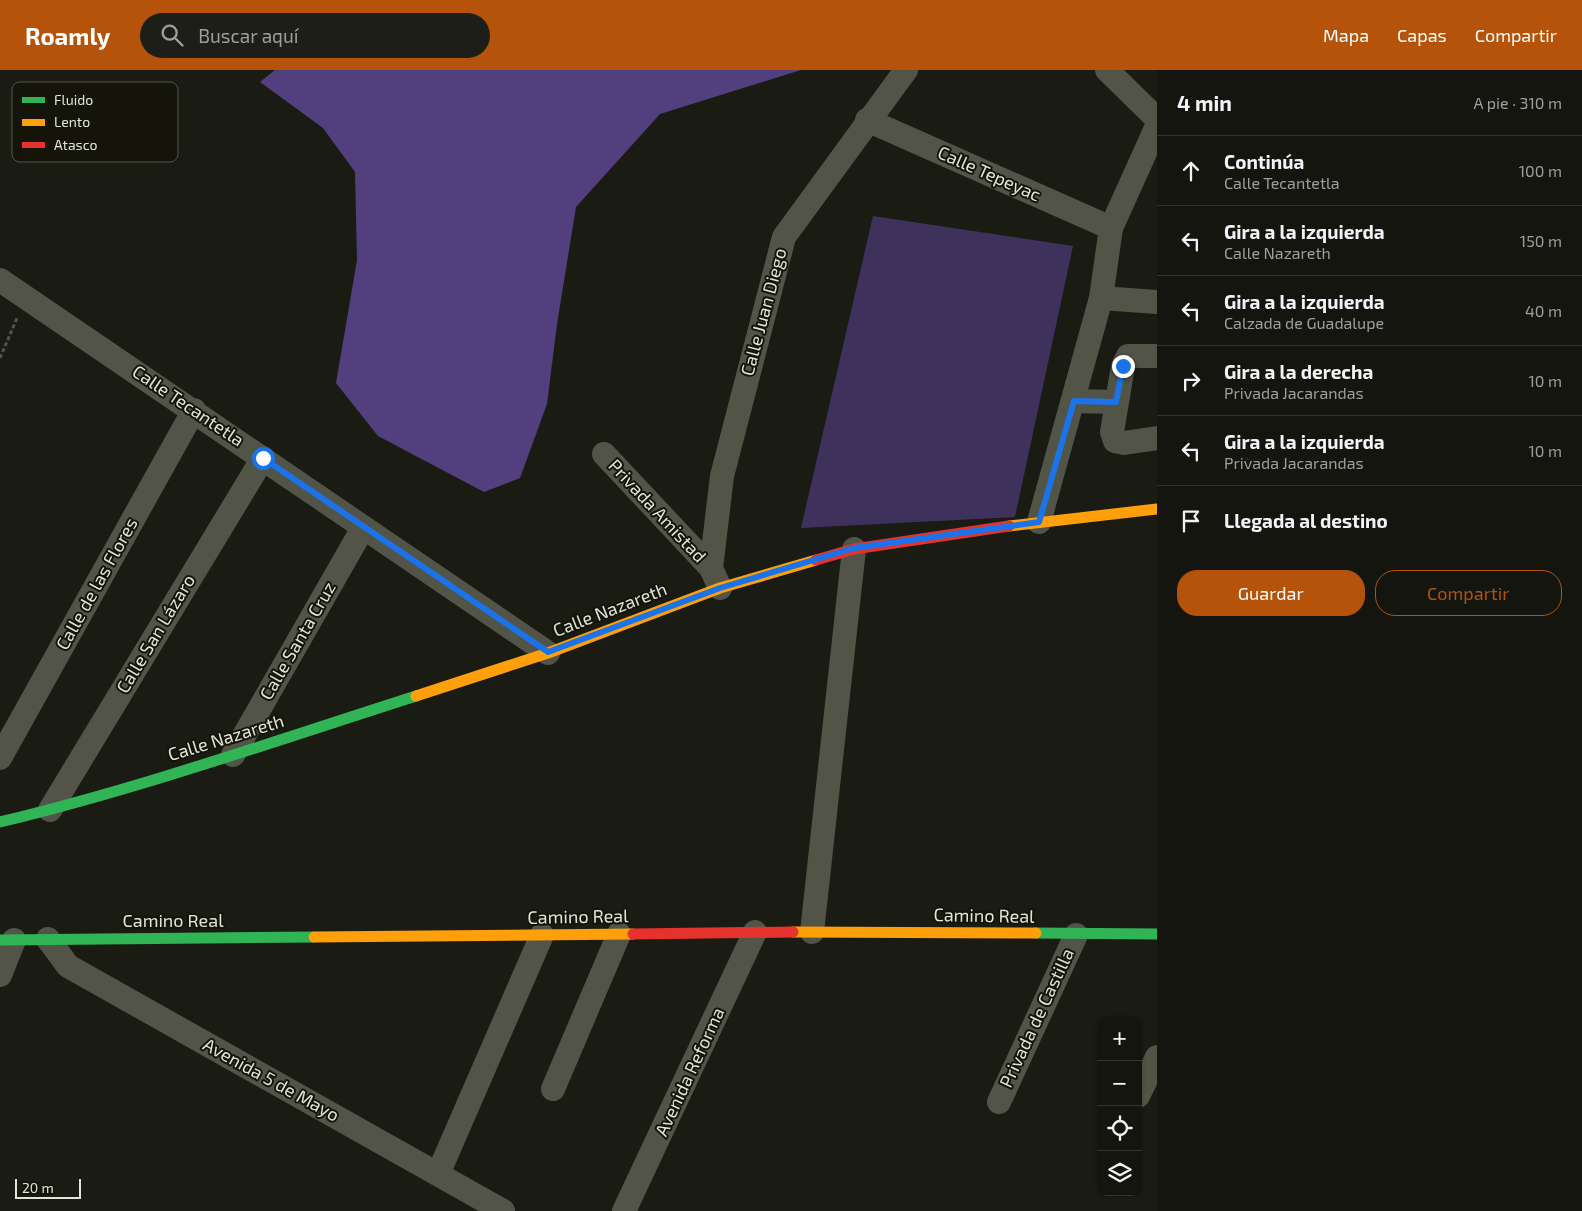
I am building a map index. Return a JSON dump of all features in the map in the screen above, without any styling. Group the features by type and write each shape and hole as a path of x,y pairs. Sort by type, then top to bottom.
{"street":[{"name":"Calle Juan Diego","path":"715,578 722,476 784,237 867,120 906,70"},
{"path":"1107,70 1157,119"},
{"name":"Calle Tepeyac","path":"867,120 1111,228"},
{"path":"1039,522 1102,298 1111,228 1157,126"},
{"name":"Calle Tecantetla","path":"0,280 548,652"},
{"path":"1102,298 1157,302"},
{"path":"1157,356 1128,356 1123,366 1112,432 1115,441 1124,443 1157,438"},
{"path":"1074,401 1116,402"},
{"name":"Calle de las Flores","path":"0,758 194,410"},
{"name":"Privada Amistad","path":"604,454 715,578"},
{"name":"Calle San Lázaro","path":"50,810 263,458"},
{"name":"Calle Nazareth","path":"0,822 50,810 233,755 548,652 715,578 854,548 1039,522 1157,509"},
{"name":"Calle Santa Cruz","path":"233,755 363,528"},
{"path":"812,932 854,548"},
{"name":"Camino Real","path":"7,940 756,932 1157,934"},
{"name":"Avenida Reforma","path":"624,1211 756,932"},
{"path":"553,1089 619,934"},
{"path":"438,1174 542,935"},
{"name":"Privada de Castilla","path":"998,1102 1076,935"},
{"name":"Avenida 5 de Mayo","path":"48,939 68,966 503,1211"},
{"path":"0,975 7,940"},
{"path":"1142,1088 1157,1057"}],"path":[{"path":"0,358 26,296"}],"shaded area":[{"path":"275,70 801,70 660,114 576,207 557,324 547,404 520,478 484,492 378,436 336,383 357,260 355,172 323,128 260,82"},
{"path":"873,216 1073,246 1015,517 801,528"}],"traffic: fast":[{"path":"0,822 157,779 416,696"},
{"path":"1036,933 1157,934"},
{"path":"0,940 314,937"}],"traffic: slow":[{"path":"1009,526 1157,509"},
{"path":"416,696 548,653 720,588 816,560"},
{"path":"793,932 1036,933"},
{"path":"314,937 633,934"}],"traffic: jam":[{"path":"816,560 854,549 1009,526"},
{"path":"633,934 793,932"}],"route":[{"path":"263,458 363,528 548,652 720,588 854,548 1039,522 1074,401 1116,402 1123,366"}]}
